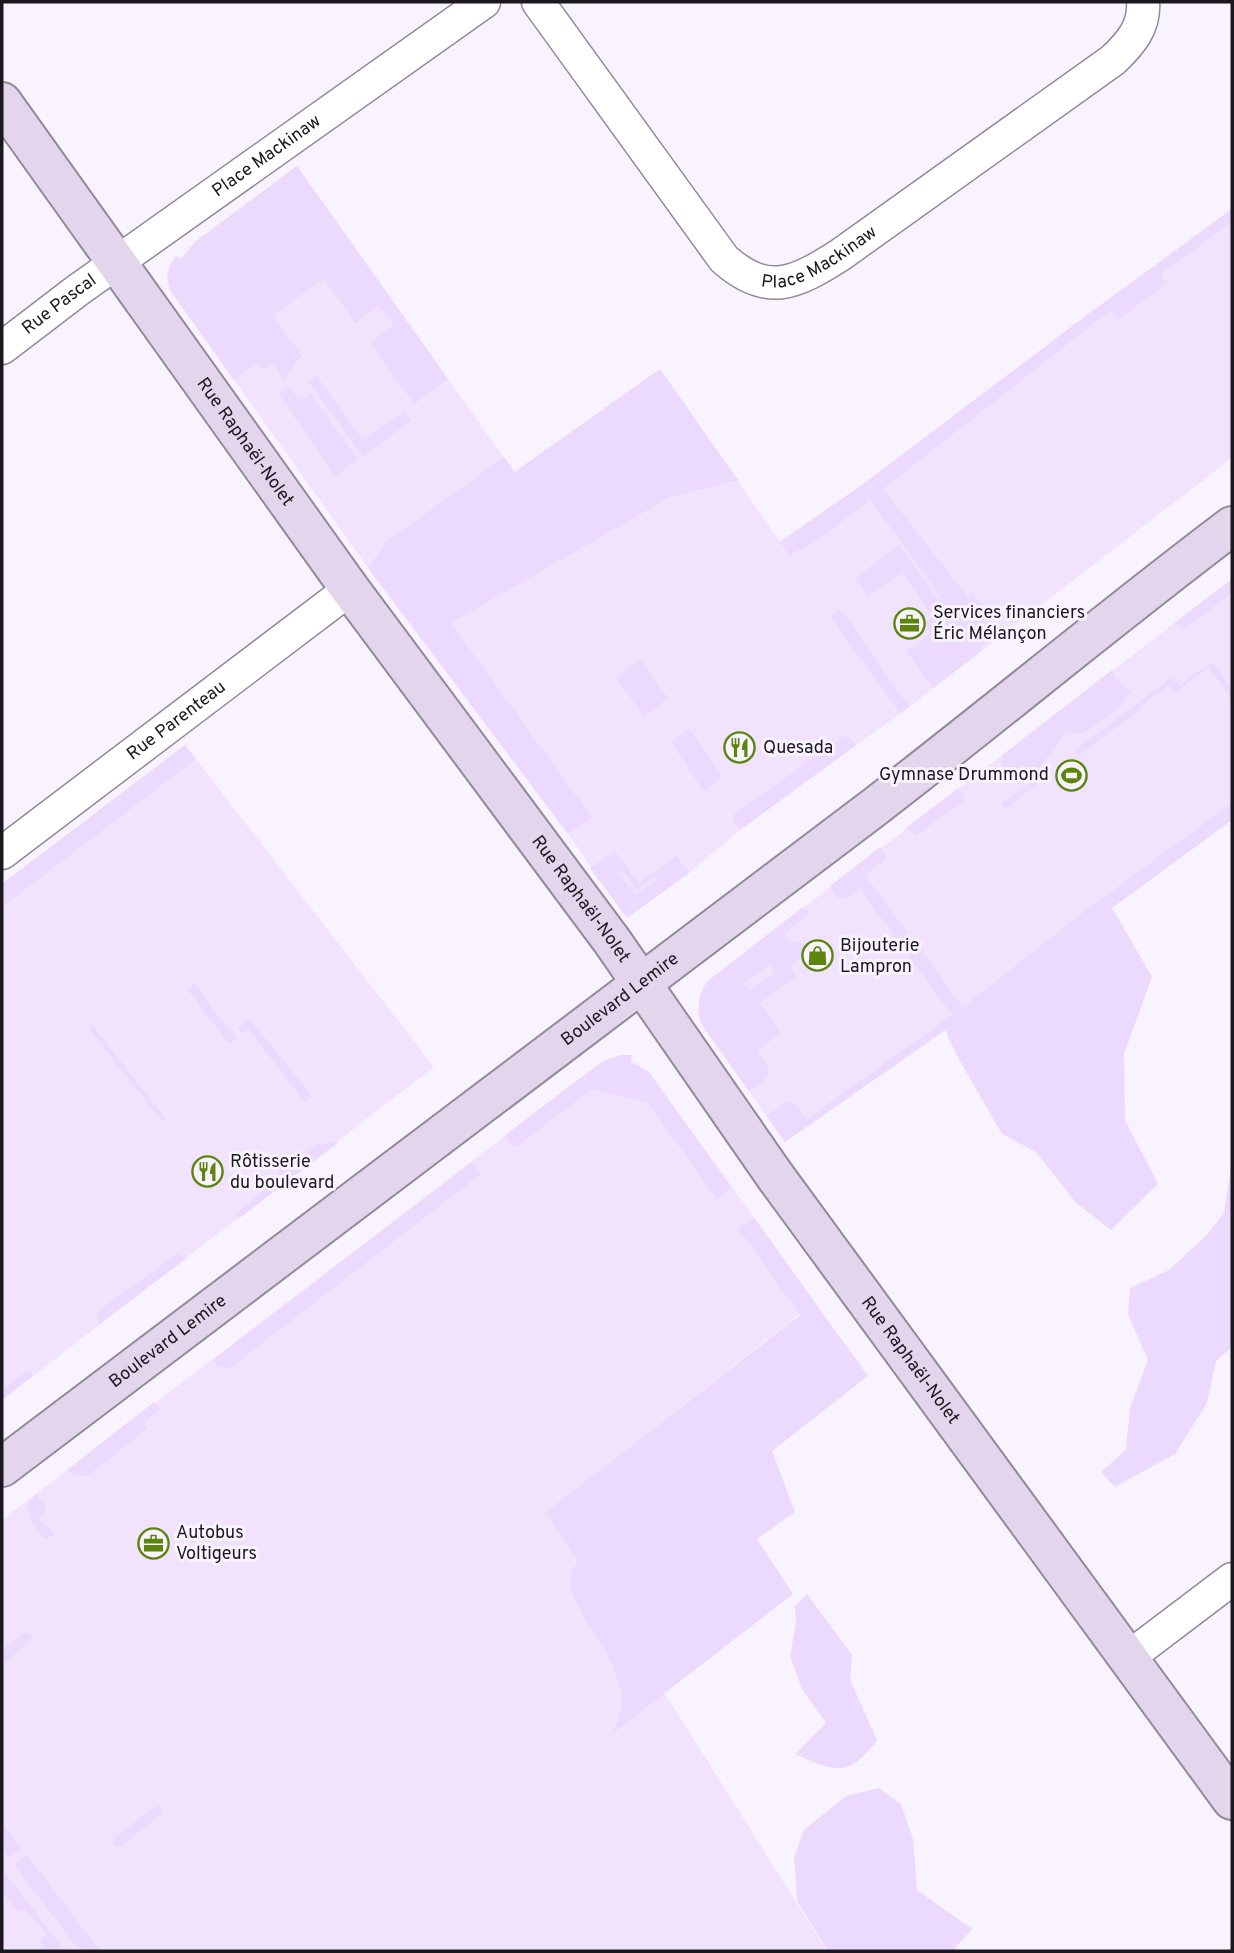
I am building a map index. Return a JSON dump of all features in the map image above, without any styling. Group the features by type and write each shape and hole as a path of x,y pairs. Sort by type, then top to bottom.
{"street":[{"name":"Place Mackinaw","path":"117,262 484,2"},
{"name":"Place Mackinaw","path":"538,2 724,259 741,274 759,281 781,283 800,278 841,254 1113,60 1130,44 1139,27 1144,10 1143,2"},
{"name":"Rue Raphaël-Nolet","path":"2,102 350,589 607,934 775,1176 1232,1800"},
{"name":"Rue Pascal","path":"2,348 117,262"},
{"name":"Boulevard Lemire","path":"2,1466 955,746 1116,615 1232,526"},
{"name":"Rue Parenteau","path":"2,853 350,589"},
{"path":"1129,1657 1232,1579"}],"shaded area":[{"path":"297,166 514,472 660,369 780,542 866,482 1232,209 1232,458 909,707 740,830 689,873 627,918 568,834 368,568 170,290 167,277 169,266 176,256 181,259 195,242"},
{"path":"297,166 448,379 414,404 370,343 394,324 379,306 355,323 324,279 273,315 302,356 284,379 272,364 262,370 257,363 234,380 170,290 168,272 176,256 181,259 195,242"},
{"path":"1232,209 1232,222 1161,274 1167,283 1118,320 1111,310 883,489 968,597 973,593 1000,632 981,646 983,650 933,688 907,652 931,633 924,623 933,617 902,572 867,597 855,578 899,545 938,599 941,597 869,498 865,500 867,503 810,545 789,555 780,542 866,482"},
{"path":"660,369 738,480 670,497 451,623 592,818 568,834 368,568 385,543 504,457 515,472"},
{"path":"316,375 363,440 405,411 411,421 363,456 308,381"},
{"path":"289,386 296,396 304,399 311,395 358,459 335,477 278,393"},
{"path":"1232,579 1232,820 946,1030 785,1142 702,1025 698,1014 699,1000 702,989 709,980"},
{"path":"1232,579 1232,593 1184,629 1173,624"},
{"path":"841,609 909,707 900,713 830,617"},
{"path":"641,660 668,698 644,717 616,677"},
{"path":"1212,662 1232,689 1232,699 1209,667 1174,693 1169,685 1138,708 1139,711 1078,755 1074,751 1172,677 1180,685"},
{"path":"1112,670 1115,677 1131,693 1126,696 1122,705 1084,733 1066,733 1039,768 1017,784 1002,763 1001,756"},
{"path":"689,729 722,776 704,792 671,742"},
{"path":"843,737 849,737 856,745 740,830 733,821 734,814"},
{"path":"185,745 434,1067 2,1400 2,884"},
{"path":"185,745 196,759 2,907 2,884"},
{"path":"1051,768 1051,771 1006,810 1001,804"},
{"path":"957,789 963,794 964,800 917,835 906,828"},
{"path":"1232,803 1232,820 1112,908 1152,977 1124,1054 1125,1120 1158,1184 1111,1230 1076,1203 1036,1152 1002,1134 945,1030 785,1142 766,1116 788,1101 794,1103 807,1119 952,1015 860,889 846,899 838,898 830,886 880,847 886,856 884,861 865,875 963,1007 1085,911"},
{"path":"615,851 638,883 676,856 689,873 627,918 590,868","holes":["624,871 636,889 655,876 658,879 635,895 619,874"]},
{"path":"803,907 810,913 784,934 791,943 796,941 809,952 790,965 797,976 760,1003 781,1033 757,1051 769,1069 767,1078 749,1091 702,1025 699,1001 709,980","holes":["769,965 775,972 749,991 744,983"]},
{"path":"195,983 229,1031 237,1038 229,1044 187,989"},
{"path":"250,1019 312,1096 305,1102 248,1029 242,1034 238,1027"},
{"path":"93,1026 166,1119 163,1122 89,1029"},
{"path":"632,1055 631,1062 648,1071 815,1302 547,1512 827,1951 2,1951 2,1520 603,1061"},
{"path":"632,1055 631,1062 648,1071 731,1187 717,1199 647,1102 592,1089 515,1148 505,1135 603,1061"},
{"path":"339,1142 237,1218 237,1214 272,1182 281,1160 289,1153 301,1153 317,1145"},
{"path":"472,1162 481,1174 230,1368 218,1367 213,1360"},
{"path":"1232,1162 1232,1347 1216,1361 1207,1403 1175,1454 1115,1487 1101,1472 1126,1450 1130,1408 1148,1360 1128,1314 1130,1288 1169,1270 1206,1236 1224,1213"},
{"path":"754,1218 868,1376 772,1451 795,1512 757,1539 793,1594 613,1733 622,1707 622,1693 610,1659 570,1589 572,1571 578,1560 546,1512 800,1315 738,1228"},
{"path":"177,1254 187,1258 99,1324 97,1315 101,1309"},
{"path":"28,1370 33,1376 2,1400 2,1390"},
{"path":"154,1402 160,1409 144,1422 148,1428 91,1473 85,1476 73,1475 67,1470"},
{"path":"37,1494 47,1508 40,1519 54,1534 45,1540 29,1513 28,1502"},
{"path":"807,1594 852,1655 850,1680 877,1740 858,1761 840,1768 821,1765 795,1754 826,1723 802,1689 790,1656 796,1622 795,1606"},
{"path":"28,1632 33,1637 30,1641 2,1665 2,1650"},
{"path":"879,1788 901,1804 913,1839 917,1890 972,1929 955,1948 958,1951 828,1951 797,1901 794,1857 804,1830 846,1796"},
{"path":"157,1805 162,1807 162,1814 121,1846 114,1845 114,1838"},
{"path":"2,1823 21,1848 9,1858 2,1849"},
{"path":"27,1855 100,1951 80,1951 14,1865"},
{"path":"2,1869 65,1951 48,1951 40,1941 47,1935 25,1908 19,1913 2,1891"}],"place":[{"name":"Services financiers Éric Mélançon","path":"910,623"},
{"name":"Quesada","path":"740,748"},
{"name":"Gymnase Drummond","path":"1072,775"},
{"name":"Bijouterie Lampron","path":"817,956"},
{"name":"Rôtisserie du boulevard","path":"207,1172"},
{"name":"Autobus Voltigeurs","path":"153,1543"}]}
